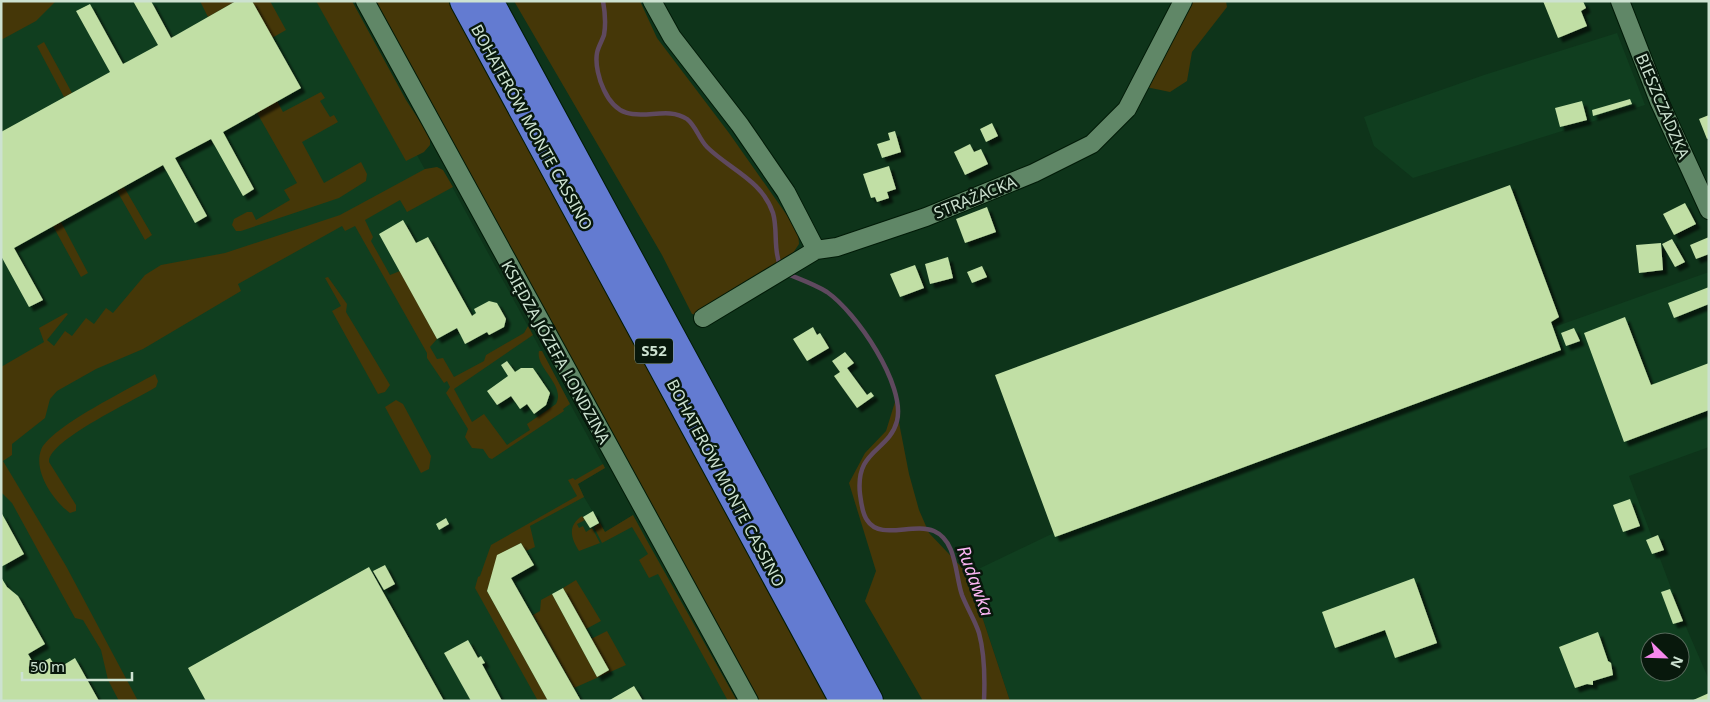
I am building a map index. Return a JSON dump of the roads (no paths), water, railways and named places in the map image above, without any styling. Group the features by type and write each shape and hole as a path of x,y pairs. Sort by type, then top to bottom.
{"highway":[{"name":"BOHATERÓW MONTE CASSINO","path":"464,1 844,701"},
{"name":"BOHATERÓW MONTE CASSINO","path":"489,1 868,701"}],"street":[{"name":"KSIĘDZA JÓZEFA LONDZINA","path":"364,1 749,701"},
{"path":"652,1 672,37 740,125 786,192 816,250"},
{"name":"STRAŻACKA","path":"703,318 816,250 837,247 926,217 1034,173 1092,144 1127,109 1183,1"},
{"name":"BIESZCZADZKA","path":"1620,1 1660,101 1709,210"}],"waterway":[{"name":"Rudawka","path":"603,1 605,31 598,51 597,62 602,86 612,103 622,111 632,114 666,113 677,114 687,119 707,147 753,183 768,202 773,213 780,265"},
{"name":"Rudawka","path":"785,273 822,289 839,302 864,332 886,370 894,388 898,406 897,421 893,431 867,459 863,468 860,479 863,511 867,520 873,526 880,529 926,529 934,531 947,542 954,559 962,595 981,641 984,667 984,701"}]}
